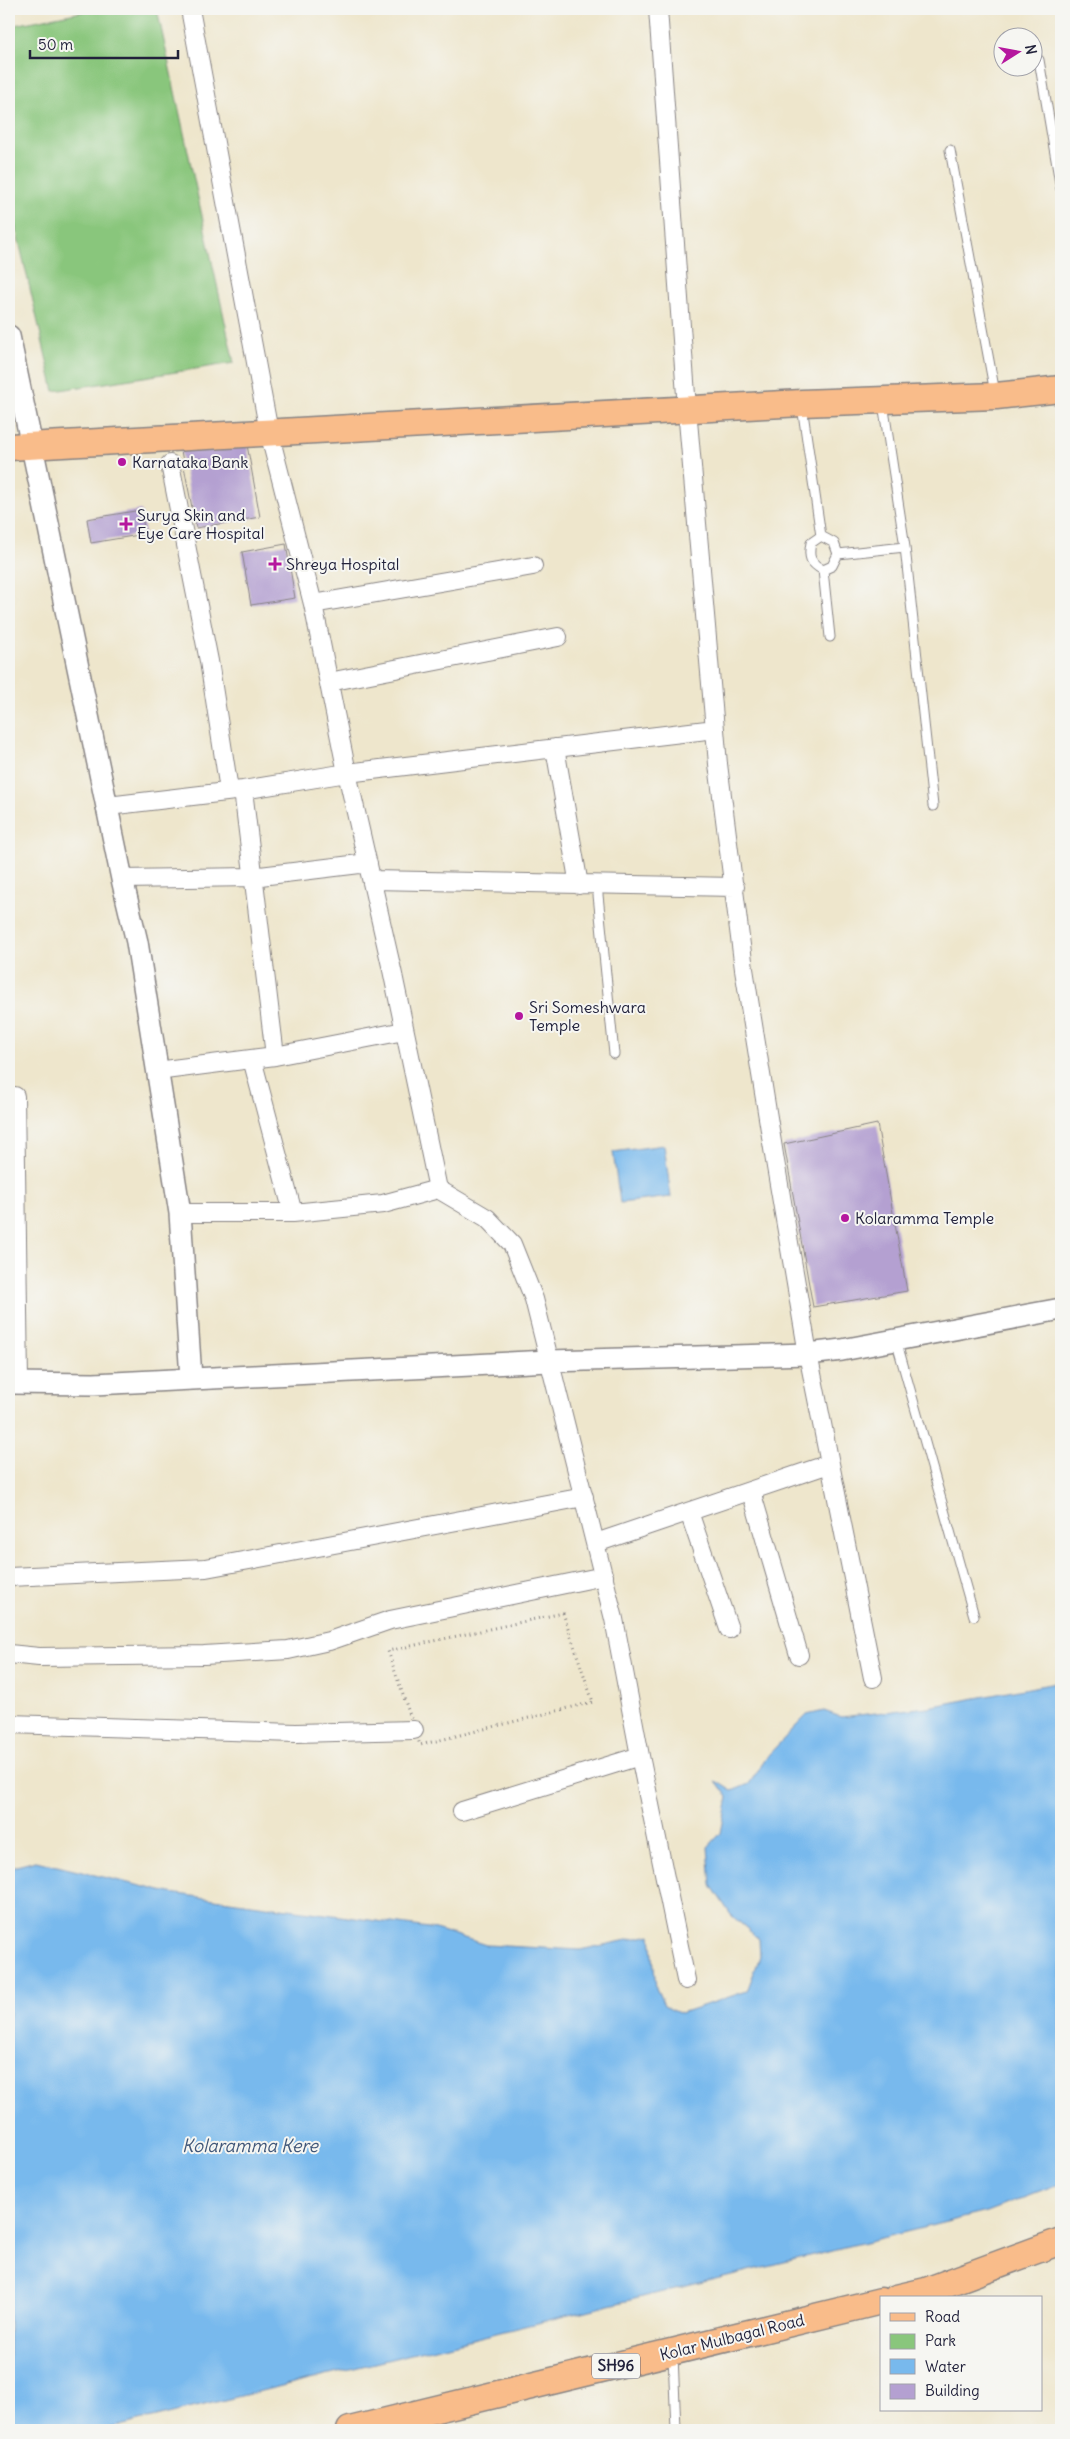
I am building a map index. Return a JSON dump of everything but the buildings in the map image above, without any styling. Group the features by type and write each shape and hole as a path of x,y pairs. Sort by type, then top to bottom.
{"main road":[{"path":"20,446 802,403 996,396 1061,389"},
{"path":"904,2296 926,2290 1061,2241"},
{"name":"Kolar Mulbagal Road","path":"350,2430 880,2301"}],"street":[{"path":"190,9 269,432 313,604 347,773 438,1189"},
{"path":"658,9 687,409 715,729 744,968 808,1354 873,1678"},
{"path":"9,336 20,446 108,806 122,879 137,942 180,1213 191,1378"},
{"path":"170,464 252,877 275,1056"},
{"path":"313,604 533,566"},
{"path":"329,682 558,637"},
{"path":"108,806 236,790 347,773 715,729"},
{"path":"554,748 588,885"},
{"path":"122,879 252,877 370,872 588,885 735,887"},
{"path":"158,1070 275,1056 404,1031"},
{"path":"252,1059 293,1213"},
{"path":"15,1096 14,1382 94,1384 549,1361 808,1354 896,1340 1061,1309"},
{"path":"180,1213 293,1213 383,1204 438,1189 487,1218 512,1244 534,1299 604,1576 686,1980"},
{"path":"596,1543 829,1464"},
{"path":"751,1491 798,1655"},
{"path":"9,1577 206,1568 584,1497"},
{"path":"689,1512 729,1629"},
{"path":"9,1654 39,1657 204,1655 288,1650 329,1641 390,1620 604,1576"},
{"path":"9,1724 296,1733 414,1730"},
{"path":"462,1811 640,1756"}],"lane":[{"path":"1042,78 1061,189"},
{"path":"950,150 996,396"},
{"path":"883,400 905,547 933,806"},
{"path":"802,403 821,536"},
{"path":"821,536 834,543 838,554 832,566 823,570"},
{"path":"821,536 811,543 808,554 813,564 823,570"},
{"path":"838,554 905,547"},
{"path":"823,570 830,637"},
{"path":"588,885 614,1054"},
{"path":"896,1340 974,1616"},
{"path":"673,2352 676,2430"}],"path":[{"path":"563,1613 593,1702 420,1745 414,1730 388,1651 563,1613"}],"green space":[{"path":"97,9 157,9 234,363 54,391 9,199 9,26"}],"water":[{"path":"664,1145 671,1197 620,1203 613,1152"},
{"name":"Kolaramma Kere","path":"1061,1682 1061,2184 987,2212 103,2430 9,2430 9,1868 36,1861 170,1893 436,1929 486,1945 580,1950 651,1935 656,1988 664,2005 681,2013 747,1991 760,1957 759,1939 731,1915 711,1885 708,1847 721,1833 728,1797 716,1781 732,1791 749,1784 769,1754 807,1715 824,1711 841,1717 928,1707"}],"place":[{"name":"Karnataka Bank","path":"122,462"},
{"name":"Surya Skin and Eye Care Hospital","path":"126,524"},
{"name":"Shreya Hospital","path":"275,564"},
{"name":"Sri Someshwara Temple","path":"519,1016"},
{"name":"Kolaramma Temple","path":"845,1218"}]}
